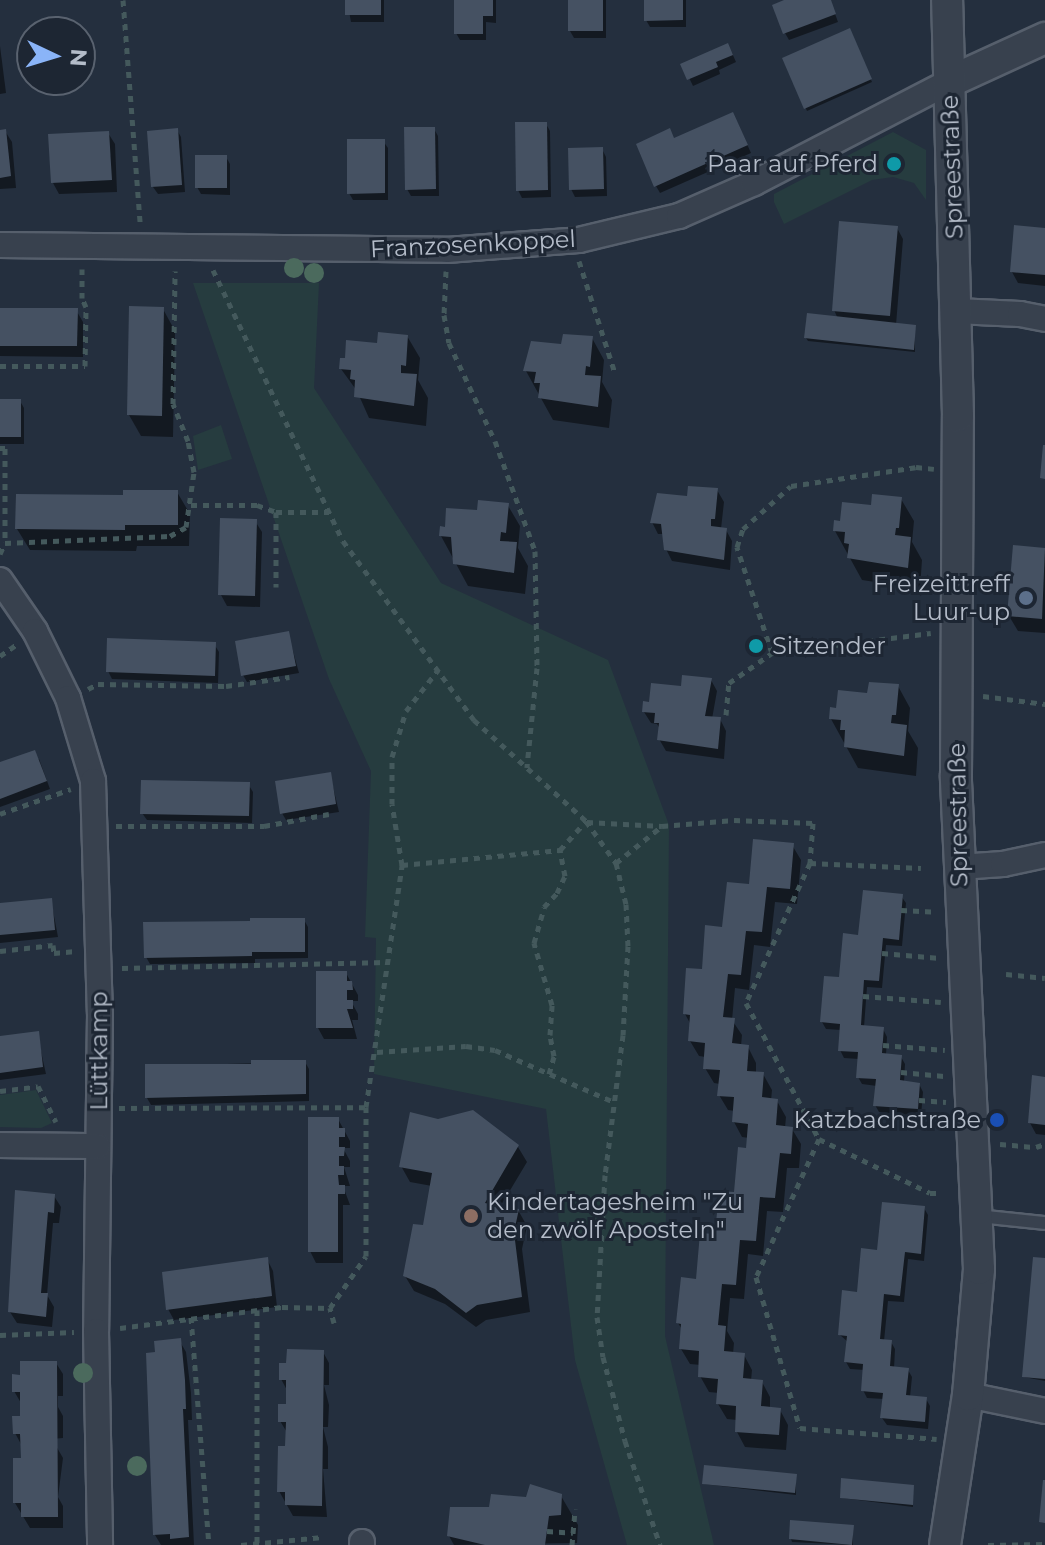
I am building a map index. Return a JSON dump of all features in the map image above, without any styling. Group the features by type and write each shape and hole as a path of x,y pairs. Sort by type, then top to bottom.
{"street":[{"name":"Spreestraße","path":"945,1545 968,1395 979,1269 959,867 956,311 947,0"},
{"name":"Franzosenkoppel","path":"0,245 447,250 579,240 679,216 754,183 949,82 1045,38"},
{"path":"956,311 1020,314 1045,319"},
{"name":"Lüttkamp","path":"0,580 35,631 68,698 93,781 99,922 96,1331 100,1545"},
{"path":"959,867 1003,864 1045,855"},
{"path":"0,1145 98,1146"},
{"path":"968,1395 1015,1402 1045,1411"}],"lane":[{"path":"978,1216 1045,1223"}],"path":[{"path":"123,0 140,230"},
{"path":"577,256 615,373"},
{"path":"0,366 85,366 86,307 82,298 82,260"},
{"path":"5,543 170,536 186,527 194,472 188,441 173,404 175,262"},
{"path":"209,262 343,541 474,720 586,821 616,863 626,904 628,946 623,1035 603,1203 597,1317 603,1357 625,1441 660,1545"},
{"path":"446,263 444,315 449,343 495,441 535,551 537,668 527,768"},
{"path":"0,448 5,448 5,543 0,554"},
{"path":"772,653 737,547 743,529 791,486 916,467 941,470"},
{"path":"191,505 257,505 276,512 329,512"},
{"path":"276,512 276,587"},
{"path":"726,715 729,683 772,653 940,632"},
{"path":"0,656 23,640"},
{"path":"334,1323 330,1308 366,1256 366,1107 377,1052 402,865 392,804 392,757 406,711 438,670"},
{"path":"85,691 98,684 226,686 289,677"},
{"path":"975,695 1045,704"},
{"path":"0,814 70,789"},
{"path":"115,826 264,826 329,814"},
{"path":"586,821 662,826 734,820 813,823 810,863 746,1003 819,1139 930,1193 939,1193"},
{"path":"402,865 560,850 586,821"},
{"path":"616,863 662,826"},
{"path":"549,1074 554,1056 550,1035 552,1005 534,943 544,907 557,893 565,876 560,850"},
{"path":"810,863 921,868"},
{"path":"901,910 943,913"},
{"path":"0,951 53,945 54,953 71,952"},
{"path":"882,953 946,959"},
{"path":"113,968 387,962"},
{"path":"1006,974 1045,978"},
{"path":"863,996 948,1003"},
{"path":"883,1045 952,1051"},
{"path":"377,1052 466,1046 495,1050 614,1102"},
{"path":"901,1072 953,1077"},
{"path":"0,1091 38,1086 58,1128"},
{"path":"919,1100 949,1103"},
{"path":"114,1108 366,1107"},
{"path":"819,1139 756,1277 800,1428 943,1440"},
{"path":"995,1144 1036,1147 1045,1144"},
{"path":"114,1329 257,1310 330,1308"},
{"path":"257,1310 257,1543"},
{"path":"191,1317 209,1545"},
{"path":"0,1335 75,1332"},
{"path":"572,1545 575,1509"},
{"path":"547,1531 573,1533"},
{"path":"241,1545 323,1537"},
{"path":"988,1545 1045,1544"}],"green space":[{"path":"893,132 926,150 926,200 914,183 893,177 872,180 784,224 774,202 774,194"},
{"path":"193,283 319,283 314,388 441,583 608,660 669,825 665,1336 714,1545 627,1545 575,1360 546,1109 374,1074 376,938 365,937 371,771 329,679"},
{"path":"221,425 232,459 198,470 193,436"},
{"path":"36,1090 52,1123 41,1128 0,1127 0,1095"}],"building":[{"path":"345,0 381,0 381,15 345,15"},
{"path":"454,0 493,0 493,16 483,16 483,34 454,34"},
{"path":"568,0 603,0 603,31 568,31"},
{"path":"644,0 683,0 683,20 644,21"},
{"path":"784,0 831,0 836,14 783,34 772,5"},
{"path":"850,28 872,79 804,109 782,58"},
{"path":"728,43 733,55 716,62 718,67 687,80 680,64"},
{"path":"733,112 748,145 654,187 636,144 670,128 674,138"},
{"path":"515,122 547,122 548,190 516,191"},
{"path":"404,127 435,127 436,189 405,190"},
{"path":"178,128 182,185 151,187 147,131"},
{"path":"6,129 11,176 0,178 0,130"},
{"path":"109,131 112,180 51,183 48,134"},
{"path":"347,139 385,139 385,193 347,194"},
{"path":"603,147 604,189 569,190 568,148"},
{"path":"195,155 227,155 227,188 195,188"},
{"path":"839,221 898,226 890,316 832,311"},
{"path":"1014,225 1045,228 1045,275 1010,272"},
{"path":"129,306 164,307 162,416 127,415"},
{"path":"0,308 78,308 77,346 0,346"},
{"path":"807,313 916,325 914,350 804,338"},
{"path":"378,332 408,335 406,366 401,365 401,373 417,374 414,406 354,397 355,380 350,379 351,370 339,369 340,358 345,358 346,340 377,343"},
{"path":"563,334 593,336 590,367 586,366 585,375 601,376 598,407 538,398 540,383 534,383 536,372 523,371 531,341 561,344"},
{"path":"0,399 21,399 21,437 0,437"},
{"path":"1045,445 1045,479 1040,478"},
{"path":"688,486 718,488 715,519 711,519 711,526 727,528 724,560 664,550 661,524 650,523 657,493 687,496"},
{"path":"123,490 178,490 178,525 125,525 125,530 15,529 16,494 123,495"},
{"path":"872,494 902,497 899,528 896,528 895,535 911,537 908,568 847,558 849,544 844,543 845,532 833,531 834,520 840,521 842,502 871,505"},
{"path":"478,500 509,503 506,533 501,532 500,541 517,542 514,573 453,564 451,537 439,536 440,526 445,527 446,508 477,510"},
{"path":"220,518 257,519 255,596 218,595"},
{"name":"Freizeittreff Luur-up","path":"1013,545 1045,548 1042,619 1007,616"},
{"path":"289,631 296,666 241,676 235,641"},
{"path":"107,638 216,642 215,676 106,672"},
{"path":"682,675 712,678 705,716 721,717 718,749 657,740 659,723 654,723 655,713 642,712 643,701 649,702 651,683 681,686"},
{"path":"869,682 899,684 896,715 892,715 891,723 907,725 904,756 844,747 845,730 840,730 841,720 829,719 830,707 836,708 838,690 867,693"},
{"path":"35,750 47,781 0,799 0,762"},
{"path":"331,772 336,804 280,814 275,781"},
{"path":"141,780 250,782 249,816 140,814"},
{"path":"753,839 794,843 790,889 767,887 762,932 746,931 741,975 728,974 723,1017 735,1018 732,1043 749,1045 747,1071 764,1072 762,1097 778,1099 776,1125 793,1127 791,1154 780,1153 775,1198 760,1197 756,1241 740,1240 736,1285 722,1284 718,1325 726,1326 724,1351 745,1353 743,1378 763,1380 761,1406 781,1408 779,1435 735,1432 736,1406 716,1404 718,1379 698,1377 699,1351 679,1349 681,1324 676,1323 681,1277 696,1279 700,1233 715,1234 719,1191 734,1192 738,1147 746,1148 748,1124 732,1122 734,1097 717,1096 720,1070 703,1069 705,1043 688,1041 690,1015 683,1014 686,968 702,969 705,925 722,927 727,882 749,884"},
{"path":"863,890 903,894 899,940 883,938 879,981 864,980 861,1025 884,1027 882,1053 902,1055 900,1080 920,1083 918,1109 873,1106 876,1079 856,1078 858,1052 838,1051 840,1024 820,1022 824,976 839,977 843,933 858,935"},
{"path":"52,898 55,930 0,935 0,903"},
{"path":"250,918 305,918 305,952 144,958 143,922 250,921"},
{"path":"316,971 347,971 347,981 352,981 353,990 347,990 347,1000 353,1000 353,1009 347,1009 353,1028 316,1028"},
{"path":"39,1031 43,1067 0,1073 0,1036"},
{"path":"251,1060 306,1060 306,1094 145,1098 145,1064 251,1064"},
{"path":"1032,1075 1045,1077 1045,1125 1028,1123"},
{"name":"Kindertagesheim \"Zu den zwölf Aposteln\"","path":"473,1110 519,1145 485,1203 519,1209 514,1232 522,1297 477,1305 466,1313 435,1289 403,1276 413,1224 423,1225 432,1173 399,1167 410,1112 438,1119"},
{"path":"308,1117 339,1117 339,1128 345,1128 345,1137 339,1137 339,1147 345,1147 344,1156 339,1156 339,1166 344,1166 344,1175 338,1175 339,1185 345,1185 345,1194 338,1194 338,1252 308,1252"},
{"path":"15,1190 55,1194 54,1213 48,1212 41,1293 48,1293 46,1317 8,1312"},
{"path":"882,1202 925,1206 921,1254 905,1252 900,1296 884,1294 880,1339 892,1340 890,1366 909,1368 906,1395 927,1397 925,1422 880,1418 883,1393 861,1391 863,1364 844,1362 847,1336 838,1335 842,1290 857,1292 861,1248 877,1250"},
{"path":"268,1257 272,1296 166,1310 162,1272"},
{"path":"1033,1257 1045,1258 1045,1379 1022,1377"},
{"path":"181,1338 189,1537 170,1539 170,1534 153,1535 146,1353 155,1352 154,1341"},
{"path":"287,1349 324,1350 322,1506 285,1505 285,1492 277,1492 278,1446 285,1446 286,1422 278,1422 278,1404 286,1404 286,1380 279,1380 279,1363 286,1363"},
{"path":"20,1361 57,1361 58,1517 21,1517 21,1503 13,1503 13,1458 21,1458 20,1434 13,1434 12,1416 20,1416 20,1392 12,1392 12,1374 20,1375"},
{"path":"704,1465 797,1474 795,1493 702,1484"},
{"path":"841,1478 914,1485 913,1505 840,1498"},
{"path":"1045,1480 1045,1523 1039,1522"},
{"path":"530,1484 562,1494 561,1515 549,1516 545,1545 485,1545 447,1536 450,1507 489,1507 491,1494 526,1497"},
{"path":"790,1520 854,1525 852,1545 789,1539"}],"place":[{"name":"Paar auf Pferd","path":"894,164"},
{"name":"Freizeittreff Luur-up","path":"1026,598"},
{"name":"Sitzender","path":"756,646"},
{"name":"Katzbachstraße","path":"997,1120"},
{"name":"Kindertagesheim \"Zu den zwölf Aposteln\"","path":"471,1216"}]}
